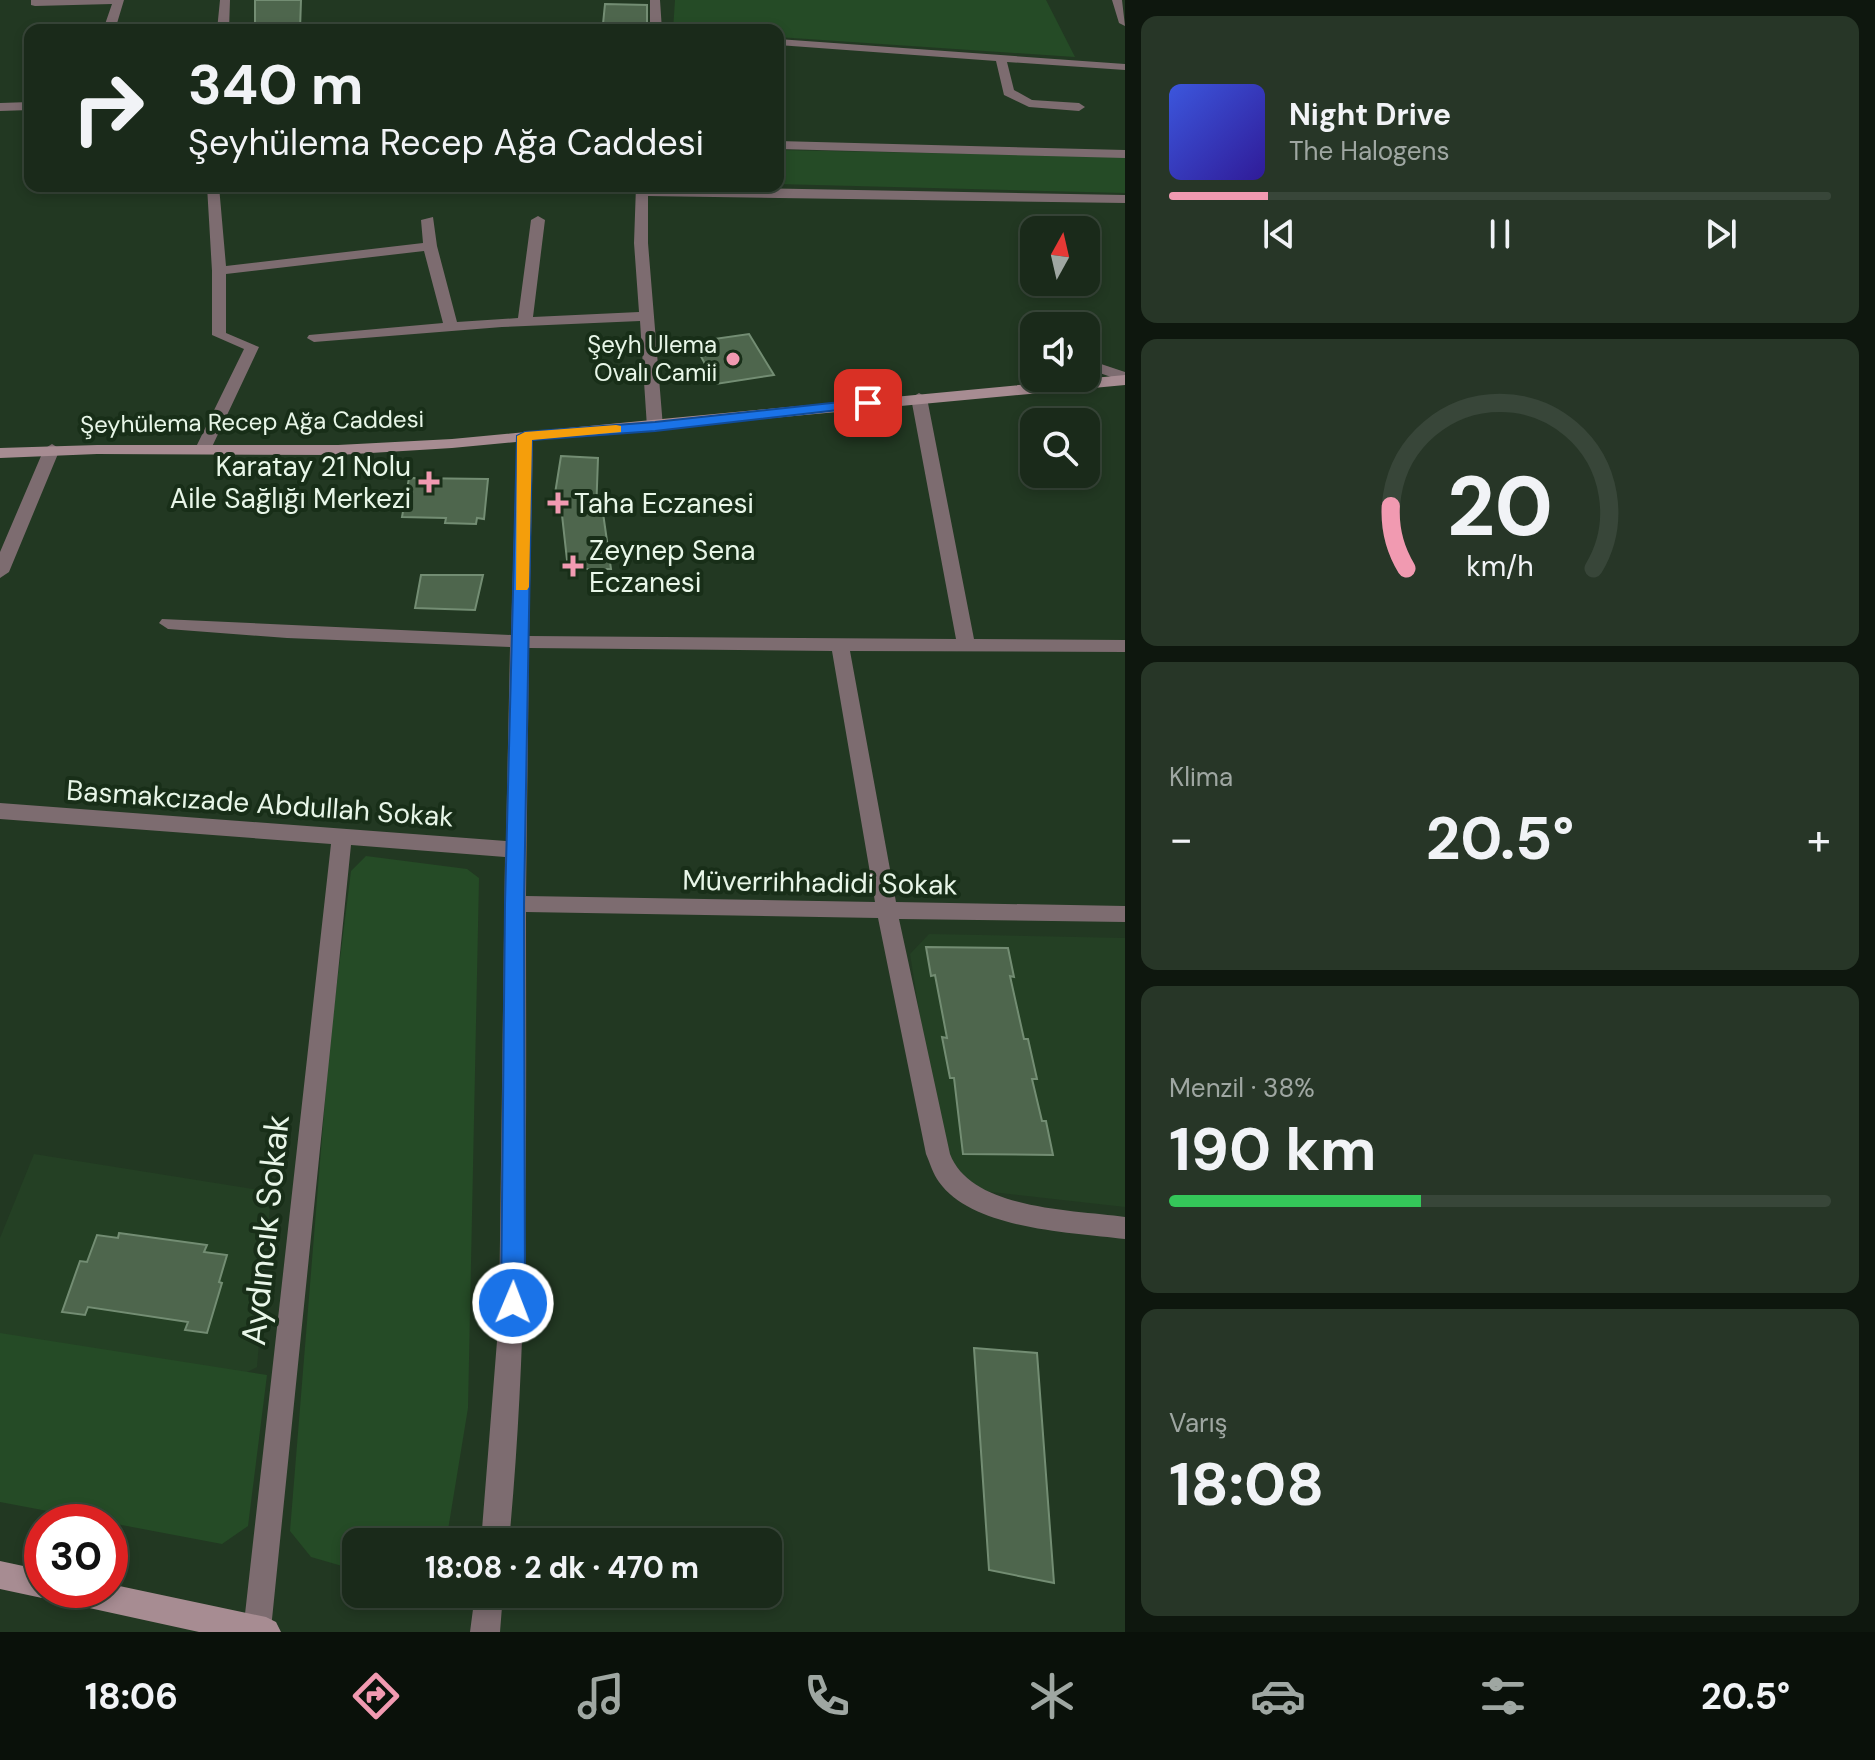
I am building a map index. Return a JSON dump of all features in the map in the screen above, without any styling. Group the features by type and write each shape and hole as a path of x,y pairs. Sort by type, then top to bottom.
{"street":[{"path":"36,0 35,3 118,0 111,24"},
{"path":"223,24 225,0"},
{"path":"655,0 656,24"},
{"path":"1117,0 1125,23"},
{"path":"784,42 1125,67"},
{"path":"1001,59 1008,92 1019,100 1079,107"},
{"path":"0,107 24,106"},
{"path":"784,145 1125,154"},
{"path":"203,449 252,347 219,335 219,271 213,192"},
{"path":"642,192 641,243 655,427"},
{"path":"784,192 1125,199"},
{"path":"428,220 430,246 451,327"},
{"path":"525,322 538,220"},
{"path":"219,271 430,246"},
{"path":"314,338 647,316"},
{"path":"1100,368 1125,379"},
{"name":"Şeyhülema Recep Ağa Caddesi","path":"1100,380 1125,379"},
{"name":"Şeyhülema Recep Ağa Caddesi","path":"0,453 52,449 337,450 655,427 1020,387"},
{"path":"919,398 966,645"},
{"path":"496,1528 510,1387 514,1275 515,904 525,436"},
{"path":"0,572 52,449"},
{"path":"168,623 261,631 520,641 1125,646"},
{"path":"840,646 887,911 938,1154 947,1176 965,1192 1002,1210 1125,1228"},
{"name":"Basmakcızade Abdullah Sokak","path":"0,811 516,850"},
{"name":"Aydıncık Sokak","path":"261,1630 342,838"},
{"name":"Müverrihhadidi Sokak","path":"515,904 1125,914"},
{"path":"0,1575 24,1580"},
{"path":"128,1602 261,1630"},
{"path":"485,1632 488,1608"}],"shaded area":[{"path":"675,0 1046,0 1075,57 784,37 784,24 673,24"},
{"path":"784,150 1125,157 1125,193 784,184"},
{"path":"366,856 467,869 479,878 468,1408 448,1528 342,1528 342,1566 311,1557 290,1531 330,1039 351,871"},
{"path":"929,934 1125,938 1125,1207 966,1189 945,1174 910,954"},
{"path":"34,1154 271,1192 257,1367 243,1374 0,1334 0,1238"},
{"path":"0,1333 267,1375 248,1526 222,1544 128,1526 128,1504 24,1504 24,1507 0,1502"}],"building":[{"path":"255,0 301,0 300,24 255,24"},
{"path":"605,4 647,5 647,24 603,24"},
{"name":"Şeyh Ulema Ovalı Camii","path":"749,334 774,375 716,384 693,342"},
{"path":"561,456 598,458 596,514 603,513 611,569 568,569 561,506 553,506"},
{"path":"409,478 488,479 484,519 477,518 476,524 445,523 446,518 402,517"},
{"path":"421,575 483,575 475,610 415,608"},
{"path":"926,947 1008,948 1014,977 1010,976 1024,1039 1028,1039 1037,1079 1032,1079 1053,1155 963,1154 954,1078 950,1078 942,1037 947,1038 935,975 931,976"},
{"path":"119,1233 207,1245 204,1252 227,1255 207,1333 185,1330 188,1322 88,1307 85,1315 62,1312 80,1261 87,1262 97,1235 118,1238"},
{"path":"974,1348 1037,1353 1054,1583 989,1570"}],"slow traffic":[{"path":"522,587 525,436 616,429"}],"place":[{"name":"Şeyh Ulema Ovalı Camii","path":"733,359"},
{"name":"Karatay 21 Nolu Aile Sağlığı Merkezi","path":"429,482"},
{"name":"Taha Eczanesi","path":"558,503"},
{"name":"Zeynep Sena Eczanesi","path":"573,566"}],"route":[{"path":"513,1303 515,904 525,436 655,427 868,403"}]}
